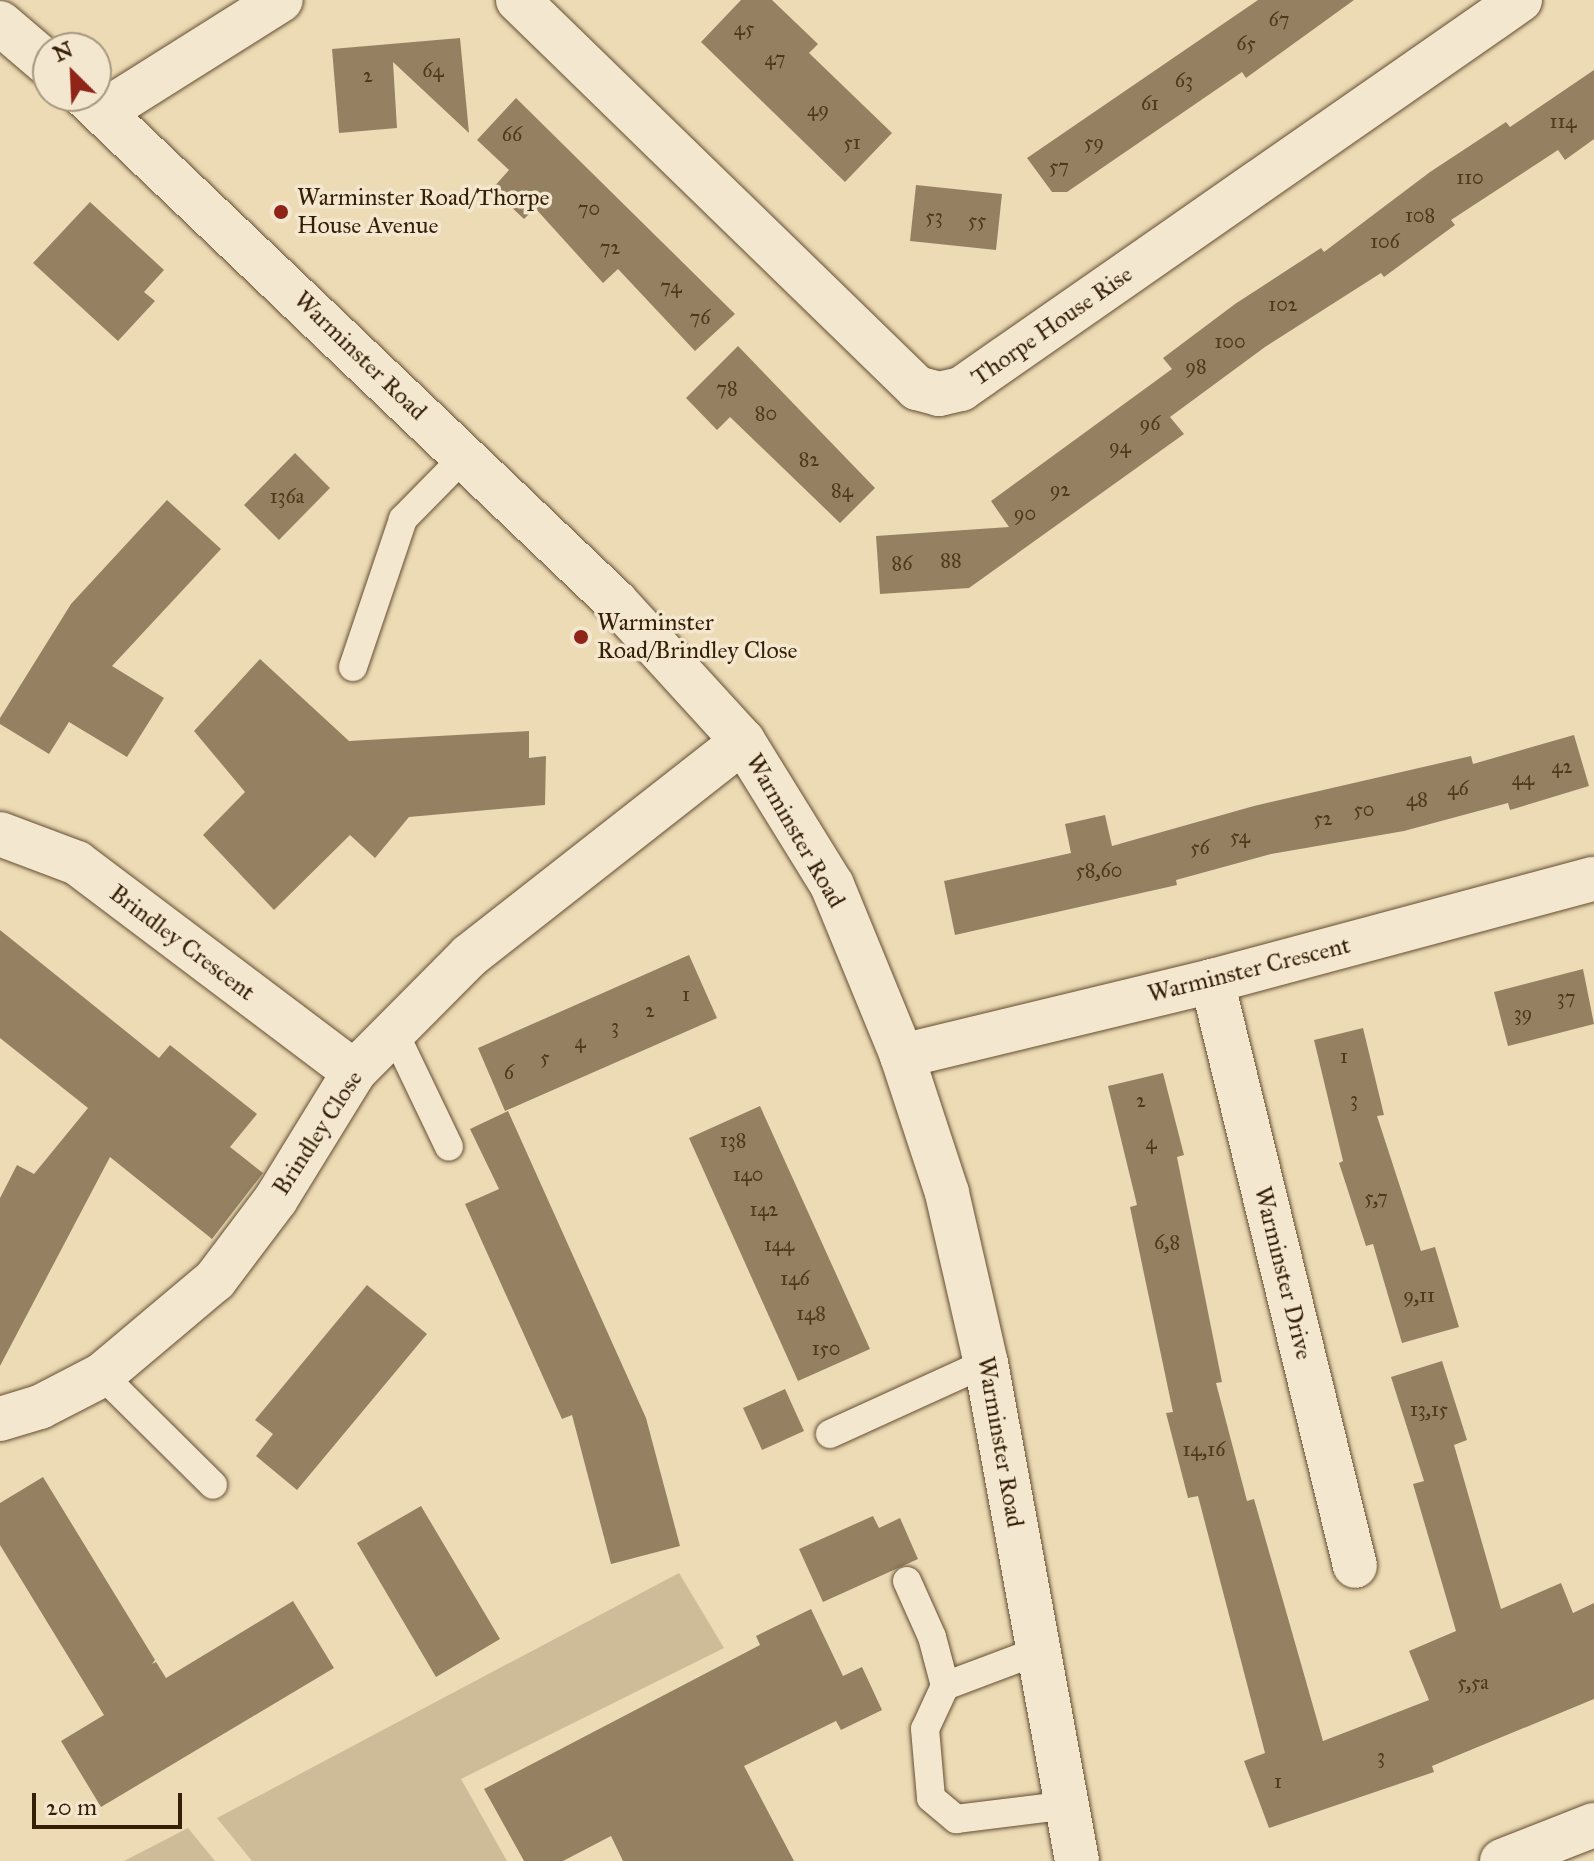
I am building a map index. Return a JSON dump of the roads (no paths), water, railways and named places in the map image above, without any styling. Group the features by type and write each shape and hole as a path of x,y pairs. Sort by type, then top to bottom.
{"street":[{"path":"112,94 281,0"},
{"name":"Thorpe House Rise","path":"518,0 917,388 939,394 961,389 1520,0"},
{"path":"0,23 32,50"},
{"name":"Warminster Road","path":"102,112 616,602 743,741 832,885 902,1056 947,1193 986,1363 1077,1861"},
{"name":"Brindley Close","path":"0,1419 40,1407 102,1375 215,1280 276,1199 354,1072 469,956 743,741"},
{"name":"Brindley Crescent","path":"0,834 77,863 354,1072"},
{"name":"Warminster Crescent","path":"902,1056 1212,981 1594,879"},
{"name":"Warminster Drive","path":"1212,981 1355,1566"},
{"path":"1502,1861 1594,1825"}],"lane":[{"path":"353,667 403,519 465,456"},
{"path":"394,1032 449,1147"},
{"path":"830,1434 986,1363"},
{"path":"102,1375 213,1485"},
{"path":"907,1581 932,1637 945,1686 925,1729 931,1798 956,1819 1068,1805"},
{"path":"945,1686 1038,1651"}],"place":[{"name":"Warminster Road/Thorpe House Avenue","path":"281,212"},
{"name":"Warminster Road/Brindley Close","path":"581,637"}]}
